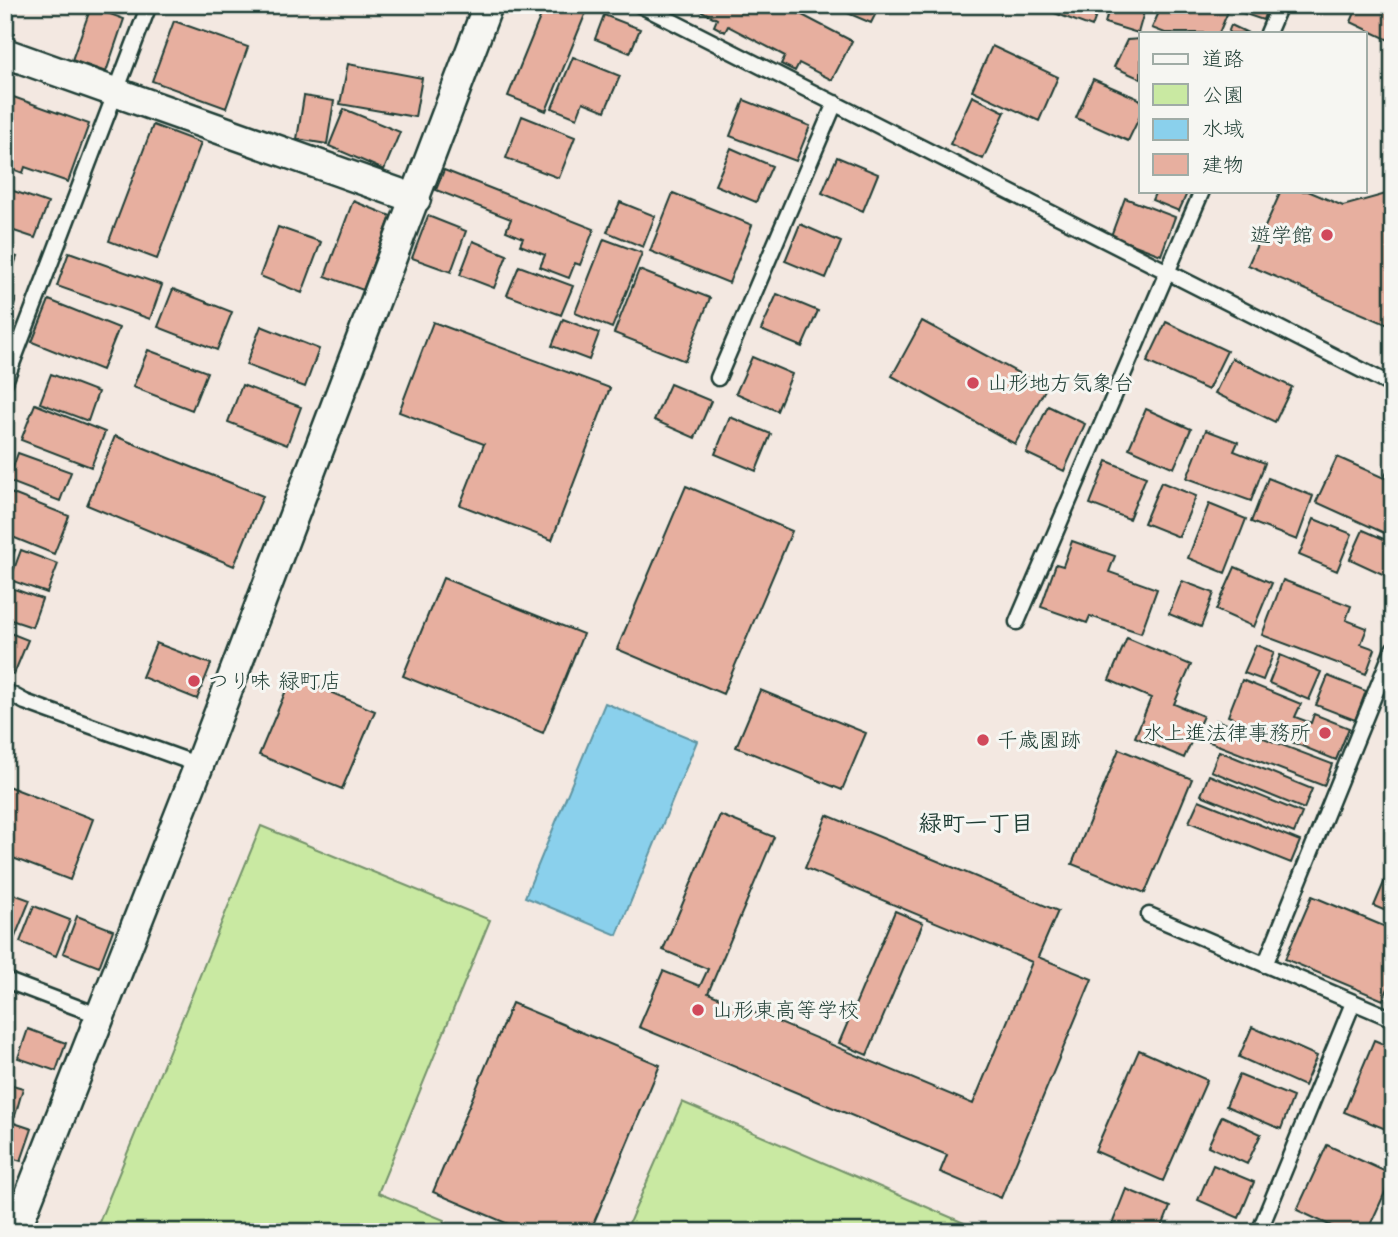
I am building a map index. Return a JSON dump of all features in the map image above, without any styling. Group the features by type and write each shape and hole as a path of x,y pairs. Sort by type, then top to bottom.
{"street":[{"path":"15,1232 199,765 488,5"},
{"path":"5,53 415,199"}],"lane":[{"path":"5,382 149,5"},
{"path":"640,5 1393,386"},
{"path":"1268,32 1280,5"},
{"path":"718,378 835,103"},
{"path":"1017,622 1202,192"},
{"path":"1265,965 1393,649"},
{"path":"5,691 25,702 199,765"},
{"path":"5,708 25,702"},
{"path":"1149,915 1393,1019"},
{"path":"5,980 100,1016"},
{"path":"1259,1232 1353,1003"}],"green space":[{"path":"261,826 490,920 378,1193 444,1220 439,1232 95,1232"},
{"path":"682,1102 985,1232 625,1232"}],"water":[{"path":"605,703 697,741 617,935 525,897"}],"building":[{"path":"545,5 589,5 546,111 508,96"},
{"path":"690,5 783,5 852,41 832,80 799,63 795,71 781,64 785,56 728,26 725,32 714,26 717,19"},
{"path":"846,5 880,5 871,23 843,11"},
{"path":"1033,5 1100,5 1092,27"},
{"path":"1110,5 1146,5 1138,33 1105,23"},
{"path":"1162,5 1230,7 1219,32 1162,32 1152,28"},
{"path":"1235,5 1268,5 1263,20 1233,10"},
{"path":"1358,5 1393,5 1393,42 1351,22"},
{"path":"91,7 124,19 106,72 72,60"},
{"path":"604,15 640,29 630,53 595,39"},
{"path":"174,21 248,47 226,108 152,81"},
{"path":"1231,25 1246,32 1228,32"},
{"path":"1139,39 1139,78 1114,67 1127,40"},
{"path":"992,46 1058,77 1039,121 972,90"},
{"path":"573,57 620,76 605,111 583,102 577,118 552,108"},
{"path":"348,64 422,78 415,117 340,104"},
{"path":"1093,79 1139,99 1139,118 1128,141 1076,118"},
{"path":"5,94 89,124 68,182 25,167 23,173 5,166"},
{"path":"304,96 334,101 327,144 297,139"},
{"path":"972,96 1005,112 983,159 950,144"},
{"path":"744,100 810,126 796,161 730,136"},
{"path":"344,109 400,132 384,170 329,146"},
{"path":"522,116 575,137 559,178 506,158"},
{"path":"153,125 201,143 157,259 109,241"},
{"path":"731,148 772,166 756,202 715,185"},
{"path":"837,157 878,174 863,211 822,193"},
{"path":"444,170 594,229 580,265 575,263 569,278 540,267 545,255 520,245 523,238 506,231 511,219 436,190"},
{"path":"5,188 48,203 35,238 5,228"},
{"path":"1156,192 1188,192 1179,211 1152,200"},
{"name":"遊学館","path":"1281,192 1310,192 1343,206 1393,192 1393,327 1248,265"},
{"path":"673,193 752,225 729,283 650,251"},
{"path":"1125,198 1175,217 1161,255 1111,236"},
{"path":"353,201 391,216 363,290 325,276"},
{"path":"620,202 655,216 643,247 607,232"},
{"path":"428,216 466,231 451,272 412,258"},
{"path":"800,224 841,242 826,278 785,261"},
{"path":"278,227 321,242 302,293 260,276"},
{"path":"604,239 642,253 612,328 575,313"},
{"path":"473,241 507,255 494,288 460,275"},
{"path":"69,252 162,285 150,319 57,286"},
{"path":"5,253 17,257 5,291"},
{"path":"519,266 573,286 561,315 507,295"},
{"path":"639,270 710,298 685,361 614,333"},
{"path":"173,289 232,312 217,350 158,327"},
{"path":"777,294 818,311 802,347 761,330"},
{"path":"5,296 16,299 5,334"},
{"path":"49,300 119,328 102,370 32,342"},
{"path":"563,319 599,333 589,360 552,346"},
{"path":"922,321 1046,388 1015,444 892,376"},
{"path":"433,322 610,388 552,540 460,505 484,444 399,412"},
{"path":"1166,322 1227,351 1208,390 1147,362"},
{"path":"261,326 319,349 305,387 246,365"},
{"path":"148,350 207,372 192,410 133,387"},
{"path":"752,357 792,374 777,411 736,393"},
{"path":"1232,358 1292,387 1275,422 1215,393"},
{"path":"51,374 98,392 88,421 40,403"},
{"path":"670,384 711,401 695,438 654,420"},
{"path":"242,385 301,407 287,445 228,422"},
{"path":"35,404 105,432 91,467 21,440"},
{"path":"1048,406 1085,424 1064,471 1026,453"},
{"path":"1146,409 1191,429 1174,468 1129,448"},
{"path":"730,417 771,434 756,471 715,454"},
{"path":"1206,430 1238,442 1234,451 1265,463 1251,501 1187,478"},
{"path":"115,436 263,496 234,566 87,505"},
{"path":"18,453 71,472 60,501 8,481"},
{"path":"1337,457 1384,478 1391,464 1393,465 1393,537 1316,502"},
{"path":"1107,461 1146,477 1129,519 1090,504"},
{"path":"1268,478 1313,496 1297,540 1251,522"},
{"path":"1161,482 1196,496 1179,537 1144,523"},
{"path":"686,486 792,531 723,694 617,649"},
{"path":"8,492 69,516 54,554 5,534 5,498"},
{"path":"1209,504 1246,519 1225,573 1188,558"},
{"path":"1314,519 1352,534 1337,571 1299,555"},
{"path":"1363,530 1393,543 1391,578 1350,559"},
{"path":"1072,541 1115,556 1109,572 1157,589 1141,633 1090,616 1087,623 1041,607 1056,564 1063,566"},
{"path":"5,547 15,550 5,574"},
{"path":"21,550 58,564 47,593 10,580"},
{"path":"1235,567 1272,583 1254,627 1216,610"},
{"path":"443,578 583,634 543,733 403,676"},
{"path":"1283,580 1351,606 1346,620 1367,628 1361,644 1375,649 1366,674 1262,635"},
{"path":"1182,581 1214,593 1201,627 1169,614"},
{"path":"6,586 42,599 32,627 5,618"},
{"path":"5,631 28,640 14,674 5,671"},
{"path":"1127,638 1191,665 1174,704 1203,716 1184,758 1135,737 1151,698 1109,680"},
{"path":"156,643 211,664 197,699 142,677"},
{"path":"1256,645 1274,652 1263,680 1244,673"},
{"path":"1280,655 1321,672 1309,700 1269,683"},
{"path":"292,676 375,711 342,789 259,755"},
{"path":"1328,676 1366,691 1355,720 1316,705"},
{"path":"1242,680 1301,704 1295,717 1311,723 1314,714 1349,728 1336,760 1228,716"},
{"path":"760,690 866,733 842,790 736,747"},
{"path":"1216,720 1332,764 1324,786 1207,741"},
{"path":"1119,749 1192,779 1145,893 1072,864"},
{"path":"1219,751 1312,789 1304,809 1211,771"},
{"path":"1209,775 1302,813 1294,833 1201,795"},
{"path":"5,785 93,819 70,880 5,855"},
{"path":"1199,800 1300,841 1291,863 1189,822"},
{"name":"山形東高等学校","path":"720,815 774,837 708,993 973,1104 1032,962 805,868 827,815 1058,911 1038,957 1092,979 1001,1198 940,1172 947,1155 639,1027 663,971 700,986 708,969 663,950"},
{"path":"1388,873 1393,875 1393,914 1374,906"},
{"path":"5,891 30,900 15,937 5,933"},
{"path":"1312,896 1393,930 1393,977 1383,1000 1285,959"},
{"path":"34,906 70,920 56,956 20,942"},
{"path":"895,911 923,923 867,1055 839,1043"},
{"path":"77,916 113,930 99,967 63,953"},
{"path":"512,1003 660,1065 590,1232 527,1232 433,1192"},
{"path":"1252,1027 1317,1056 1304,1086 1239,1057"},
{"path":"28,1029 66,1043 56,1071 18,1058"},
{"path":"1374,1040 1393,1048 1393,1132 1344,1112"},
{"path":"1139,1050 1207,1080 1163,1181 1095,1151"},
{"path":"1239,1075 1293,1097 1281,1129 1226,1106"},
{"path":"5,1083 23,1088 15,1116 5,1113"},
{"path":"1222,1116 1261,1134 1247,1164 1208,1146"},
{"path":"5,1120 32,1129 21,1161 5,1156"},
{"path":"1327,1145 1393,1175 1367,1232 1344,1232 1297,1210"},
{"path":"1213,1165 1254,1182 1239,1218 1198,1200"},
{"path":"1126,1189 1170,1207 1160,1232 1109,1232"}],"place":[{"name":"遊学館","path":"1327,235"},
{"name":"山形地方気象台","path":"973,383"},
{"name":"つり味 緑町店","path":"194,681"},
{"name":"水上進法律事務所","path":"1325,733"},
{"name":"千歳園跡","path":"983,740"},
{"name":"山形東高等学校","path":"698,1010"}],"district":[{"name":"緑町一丁目","path":"976,823"}]}
